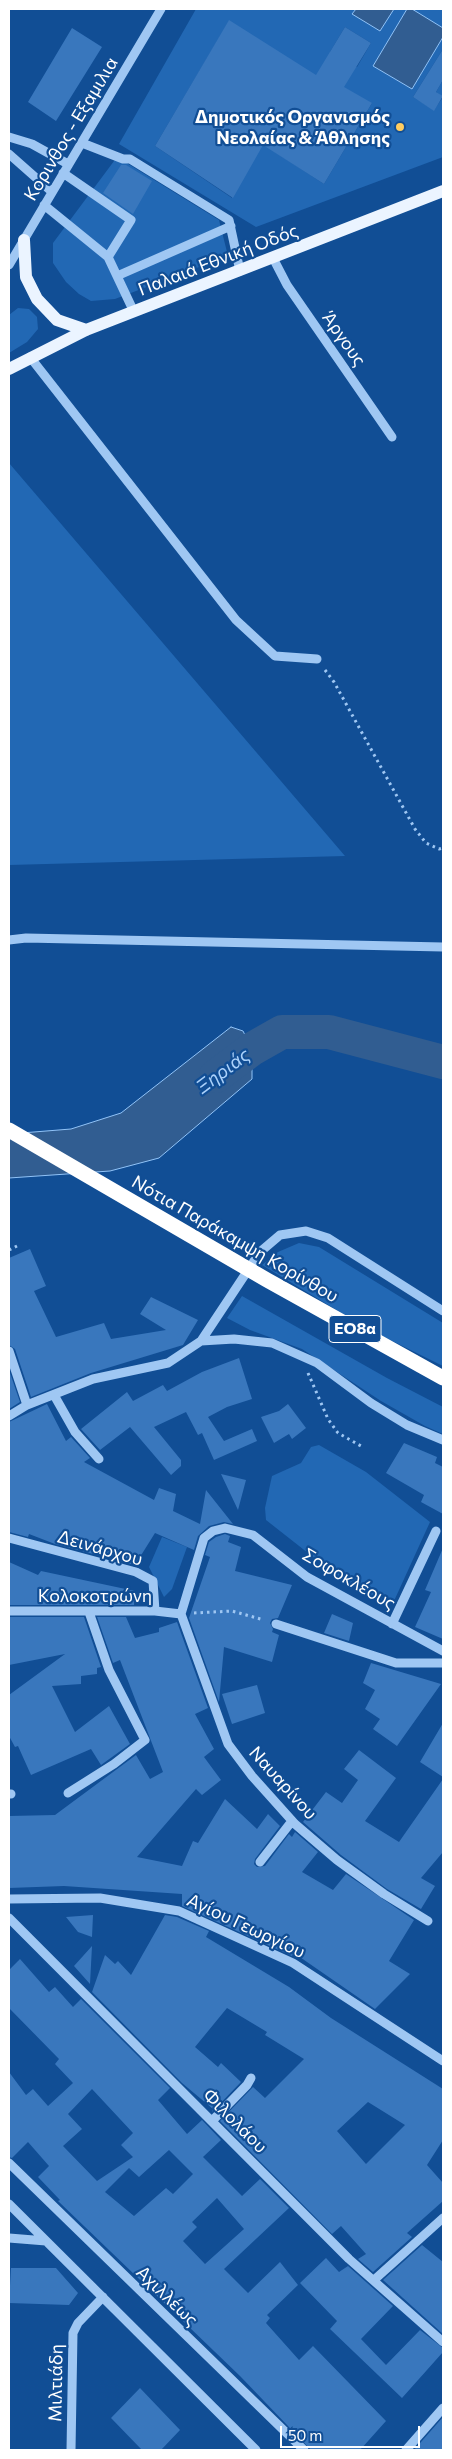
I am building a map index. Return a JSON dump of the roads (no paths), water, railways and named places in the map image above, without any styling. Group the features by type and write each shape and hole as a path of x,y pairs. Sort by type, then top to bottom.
{"highway":[{"name":"Νότια Παράκαμψη Κορίνθου","path":"9,1130 232,1260 443,1378"}],"main road":[{"name":"Παλαιά Εθνική Οδός","path":"9,369 86,330 441,195"},
{"path":"24,240 26,277 37,298 57,320 86,330"}],"street":[{"name":"Κορινθος - Εξαμιλια","path":"9,265 161,9"},
{"path":"9,137 32,144 68,164"},
{"path":"82,142 123,159 130,159 229,220 240,270"},
{"path":"9,154 12,162 52,192"},
{"path":"63,173 131,220 108,257"},
{"path":"44,205 108,257 134,312"},
{"path":"117,276 232,228"},
{"name":"Άργους","path":"274,258 287,285 392,437"},
{"path":"30,357 236,620 275,656 317,659"},
{"path":"9,940 26,938 443,947"},
{"path":"9,1416 27,1406 93,1379 168,1363 201,1341 260,1252 280,1236 306,1231 328,1238 443,1311"},
{"path":"201,1341 234,1339 272,1343 299,1354 317,1363 371,1403 406,1425 443,1440"},
{"path":"9,1351 27,1406"},
{"path":"54,1395 75,1432 99,1459"},
{"name":"Σοφοκλέους","path":"180,1614 204,1538 213,1531 225,1528 254,1536 307,1577 443,1651"},
{"path":"392,1624 436,1531"},
{"name":"Δεινάρχου","path":"9,1538 136,1572 153,1581 155,1611"},
{"name":"Κολοκοτρώνη","path":"9,1611 155,1611 180,1614"},
{"path":"68,1793 122,1758 145,1740 110,1670 89,1612"},
{"name":"Ναυαρίνου","path":"180,1614 228,1744 272,1800 292,1821 336,1860 364,1881 428,1922"},
{"path":"276,1624 396,1663 443,1663"},
{"path":"260,1862 292,1821"},
{"name":"Αγίου Γεωργίου","path":"9,1899 100,1898 179,1911 293,1963 443,2061"},
{"name":"Φιλολάου","path":"9,1918 350,2259 443,2342"},
{"path":"212,2121 247,2085 251,2078"},
{"name":"Αχιλλέως","path":"9,2163 304,2450"},
{"path":"9,2204 256,2450"},
{"path":"374,2280 443,2218"},
{"path":"9,2238 46,2241"},
{"name":"Μιλτιάδη","path":"71,2450 73,2333 78,2323 103,2297"},
{"path":"406,2450 443,2408"}],"water":[{"path":"356,9 394,9 380,31 352,14"},
{"path":"407,9 412,9 443,28 443,37 412,89 373,66"},
{"path":"231,1027 243,1031 252,1049 252,1079 159,1158 110,1171 9,1178 9,1134 71,1129 121,1113"}],"waterway":[{"name":"Ξηριάς","path":"216,1076 252,1049 282,1032 329,1032 443,1062"}],"place":[{"name":"Δημοτικός Οργανισμός Νεολαίας & Άθλησης","path":"400,127"}]}
